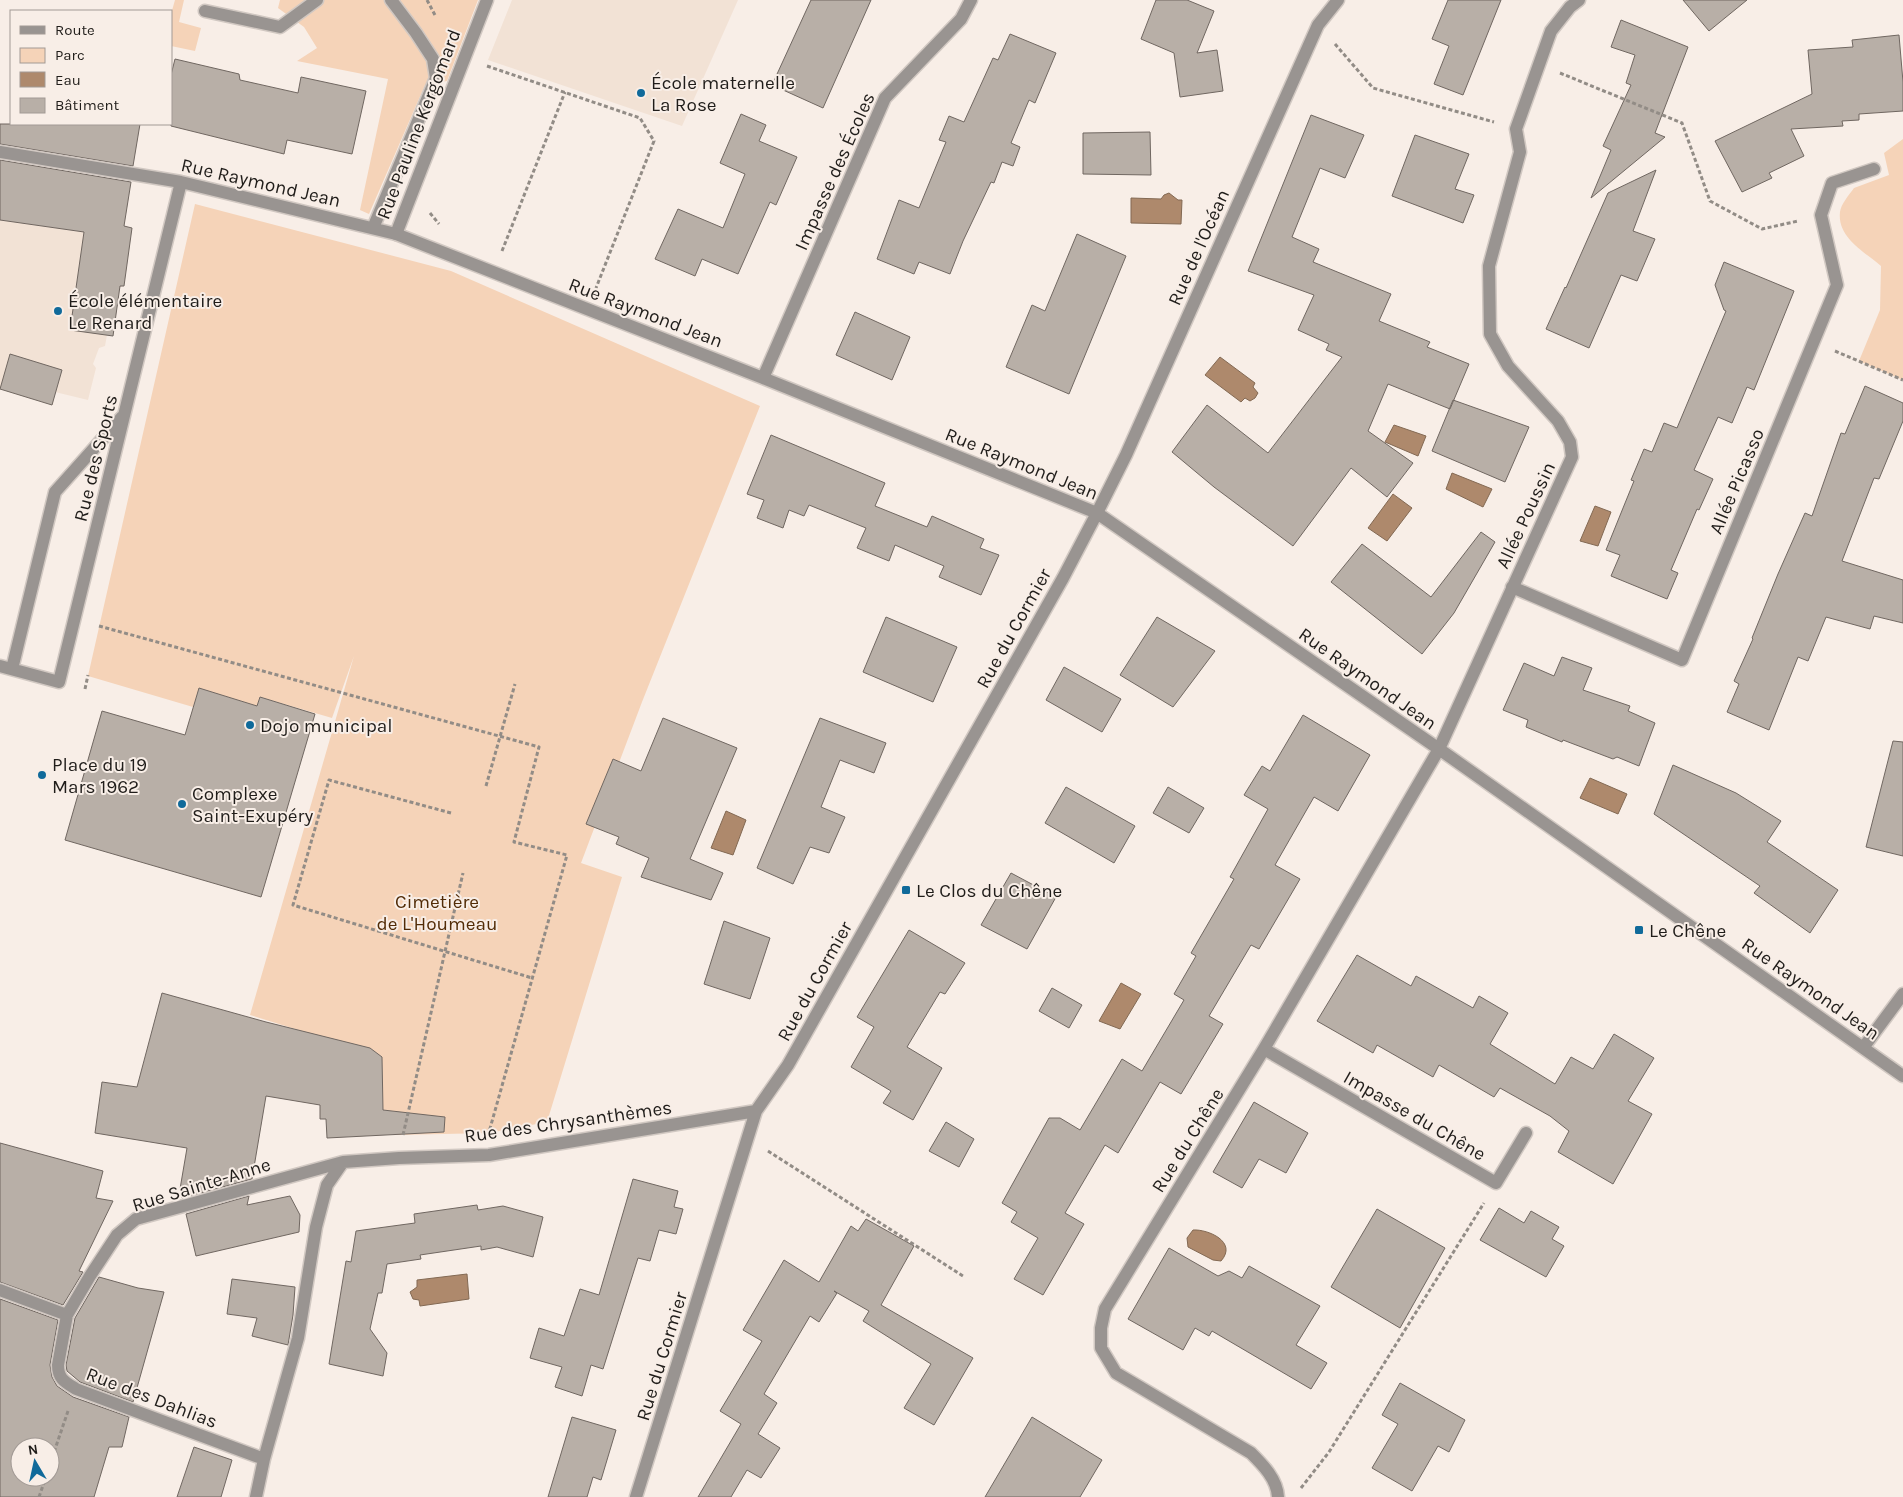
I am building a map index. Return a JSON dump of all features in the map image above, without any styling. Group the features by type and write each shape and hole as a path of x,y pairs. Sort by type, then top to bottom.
{"street":[{"path":"205,12 280,27 317,0"},
{"path":"373,228 436,78 432,59 416,32 391,0"},
{"name":"Rue Pauline Kergomard","path":"396,234 487,0"},
{"name":"Impasse des Écoles","path":"763,378 885,98 961,19 971,0"},
{"name":"Rue de l'Océan","path":"1097,513 1126,455 1318,25 1338,0"},
{"name":"Allée Poussin","path":"1439,749 1572,457 1570,442 1558,421 1508,366 1490,334 1489,266 1520,152 1516,129 1551,30 1579,0"},
{"name":"Rue Raymond Jean","path":"0,152 181,182 396,234 763,378 1097,513 1439,749 1903,1076"},
{"path":"1821,215 1832,183 1874,169"},
{"name":"Rue des Sports","path":"6,667 59,682 181,182"},
{"name":"Allée Picasso","path":"1512,587 1682,660 1837,285 1821,215"},
{"path":"6,667 56,492 124,416"},
{"name":"Rue du Cormier","path":"636,1497 756,1111 788,1065 1063,578 1097,513"},
{"name":"Rue du Chêne","path":"1278,1497 1278,1490 1268,1470 1251,1453 1116,1373 1101,1348 1101,1328 1105,1310 1264,1049 1439,749"},
{"path":"1863,1048 1903,994"},
{"name":"Impasse du Chêne","path":"1264,1049 1496,1184 1526,1133"},
{"name":"Rue des Chrysanthèmes","path":"343,1162 399,1158 489,1156 756,1111"},
{"path":"256,1497 264,1459 298,1338 316,1227 326,1185 343,1162"},
{"name":"Rue Sainte-Anne","path":"67,1315 117,1235 136,1219 343,1162"},
{"path":"0,1290 67,1315"},
{"name":"Rue des Dahlias","path":"67,1315 58,1374 62,1380 76,1389 264,1459"}],"path":[{"path":"427,0 440,24"},
{"path":"1318,25 1373,88 1516,129"},
{"path":"464,58 640,118 654,141 588,309"},
{"path":"1539,64 1682,123 1710,202 1762,229 1821,215"},
{"path":"494,272 565,92"},
{"path":"1814,342 1903,380"},
{"path":"99,626 539,747 514,842 567,855 489,1133 489,1156"},
{"path":"486,786 515,684"},
{"path":"451,813 329,780 293,905 532,978"},
{"path":"399,1158 463,873"},
{"path":"748,1138 963,1276"},
{"path":"1299,1490 1329,1452 1496,1184"},
{"path":"59,1437 76,1389"}],"shaded area":[{"name":"École maternelle La Rose","path":"512,0 738,0 682,126 488,60"},
{"name":"École élémentaire Le Renard","path":"0,173 93,221 132,228 124,286 120,287 113,336 107,335 105,346 99,348 93,364 96,368 88,400 55,392 53,405 0,389"}],"green space":[{"path":"175,0 184,0 179,22 201,28 195,51 172,46 172,10"},
{"path":"280,0 478,0 447,81 425,85 369,214 360,210 388,79 297,61 317,48 304,27 278,8"},
{"path":"1903,139 1903,380 1859,361 1880,310 1881,266 1847,237 1840,221 1840,212 1854,188 1889,175 1884,153"},
{"name":"Cimetière de L'Houmeau","path":"195,204 451,271 760,406 642,702 581,863 622,877 547,1122 489,1133 397,1135 398,1112 383,1110 382,1057 370,1048 308,1033 250,1015 354,656 332,718 260,697 257,706 199,689 193,707 88,676"}],"water":[{"path":"1169,193 1178,200 1182,200 1181,224 1131,223 1131,198 1161,199"},
{"path":"1220,357 1255,383 1253,387 1258,393 1255,398 1250,401 1245,398 1241,402 1205,375"},
{"path":"1394,425 1426,436 1418,456 1385,442"},
{"path":"1452,473 1492,489 1483,507 1446,489"},
{"path":"1393,494 1412,508 1387,541 1368,528"},
{"path":"1595,506 1611,512 1598,546 1580,541"},
{"path":"1590,778 1627,794 1618,814 1580,798"},
{"path":"726,811 746,820 733,855 711,848"},
{"path":"1121,983 1141,994 1120,1029 1099,1021"},
{"path":"1193,1230 1213,1234 1224,1243 1226,1248 1225,1254 1221,1261 1213,1260 1188,1247 1187,1238"},
{"path":"467,1274 469,1299 420,1306 419,1300 413,1299 410,1292 417,1287 417,1280"}],"building":[{"path":"811,0 871,0 823,108 772,85"},
{"path":"1156,0 1187,0 1214,11 1197,53 1217,50 1223,91 1180,97 1174,53 1141,39"},
{"path":"1448,0 1501,0 1463,95 1434,84 1449,46 1432,39"},
{"path":"1683,0 1747,0 1709,31"},
{"path":"1621,20 1688,47 1655,133 1665,137 1591,198 1611,150 1603,146 1631,85 1626,83 1635,55 1611,47"},
{"path":"1010,34 1056,53 1035,103 1029,100 1011,143 1020,147 1013,166 1002,162 994,183 991,182 963,241 950,274 919,262 914,274 877,259 899,200 919,208 946,142 939,140 949,116 964,122 993,58 998,60"},
{"path":"1899,35 1903,82 1903,111 1859,114 1859,120 1842,121 1843,126 1791,129 1804,156 1769,173 1772,178 1742,192 1715,141 1812,94 1808,50 1853,47 1852,40"},
{"path":"175,59 239,74 240,80 298,93 301,77 366,91 352,154 287,140 284,154 171,126 172,71"},
{"path":"741,114 766,125 759,141 797,157 776,205 770,202 738,274 702,259 695,276 655,259 678,209 723,228 745,174 720,163"},
{"path":"1311,115 1364,135 1345,178 1320,168 1292,237 1319,249 1313,262 1391,294 1379,321 1430,342 1427,347 1469,364 1450,409 1388,384 1368,431 1413,463 1387,497 1351,468 1293,546 1214,487 1172,452 1207,405 1268,453 1342,357 1326,350 1329,344 1298,330 1314,295 1248,271"},
{"path":"0,124 140,125 133,166 0,144"},
{"path":"1150,132 1151,175 1083,174 1083,133"},
{"path":"1415,135 1469,154 1455,189 1474,195 1463,223 1392,196"},
{"path":"0,160 131,182 124,226 132,228 124,286 120,286 113,336 70,330 84,232 0,220"},
{"path":"1656,170 1633,231 1655,239 1637,281 1621,275 1589,348 1546,329 1608,193"},
{"path":"1077,234 1126,256 1069,394 1006,367 1032,305 1045,311"},
{"path":"1724,262 1794,291 1754,390 1747,387 1732,423 1718,417 1694,470 1713,479 1699,510 1697,509 1671,570 1678,573 1667,599 1611,576 1620,555 1606,550 1634,481 1631,480 1644,449 1652,452 1664,423 1677,428 1726,311 1715,285"},
{"path":"855,312 910,337 892,380 836,355"},
{"path":"10,354 62,370 52,405 0,389"},
{"path":"1865,386 1903,403 1903,421 1879,479 1874,478 1842,561 1903,580 1903,623 1874,616 1870,629 1826,617 1808,661 1798,657 1769,730 1727,712 1739,684 1734,681 1805,513 1812,516 1841,433 1845,434"},
{"path":"1453,400 1529,427 1505,482 1432,451"},
{"path":"771,435 885,483 875,506 927,527 932,516 984,539 980,548 999,555 981,595 939,577 944,566 895,545 889,561 857,548 866,528 809,505 804,516 789,510 783,528 757,518 764,500 747,494"},
{"path":"1481,532 1495,542 1454,613 1422,654 1331,582 1362,544 1431,597"},
{"path":"886,617 957,647 933,702 863,672"},
{"path":"1157,617 1215,651 1173,707 1120,675"},
{"path":"1562,657 1592,668 1583,690 1630,706 1628,711 1655,723 1639,766 1617,757 1613,759 1563,740 1562,742 1526,727 1528,720 1503,710 1524,663 1554,676"},
{"path":"1064,667 1121,699 1102,732 1046,700"},
{"name":"Complexe Saint-Exupéry","path":"199,688 257,706 260,697 315,714 261,897 65,840 102,711 185,735"},
{"path":"1303,715 1370,755 1338,811 1314,797 1275,865 1300,879 1259,949 1251,945 1209,1016 1223,1024 1181,1094 1160,1082 1118,1153 1105,1145 1065,1213 1084,1224 1043,1295 1014,1279 1038,1238 1011,1222 1017,1212 1002,1203 1049,1118 1060,1118 1080,1130 1122,1059 1142,1071 1184,1000 1174,994 1196,956 1191,953 1234,879 1230,877 1268,809 1244,795 1262,766 1270,771"},
{"path":"663,718 737,748 690,859 723,873 711,900 641,877 649,858 616,844 619,837 586,824 613,759 641,771"},
{"path":"820,718 886,743 874,773 840,760 821,807 845,817 829,853 810,847 793,884 757,868"},
{"path":"1893,741 1903,742 1903,856 1866,847"},
{"path":"1673,765 1736,793 1781,821 1767,842 1838,890 1810,933 1754,893 1760,886 1654,814"},
{"path":"1066,787 1135,826 1114,863 1045,823"},
{"path":"1168,787 1204,808 1189,833 1153,813"},
{"path":"1011,873 1056,897 1027,949 981,925"},
{"path":"724,921 770,938 750,999 704,984"},
{"path":"909,930 965,963 945,994 940,992 907,1047 942,1068 913,1120 883,1103 891,1091 851,1067 874,1027 857,1017"},
{"path":"1357,955 1411,986 1416,976 1473,1008 1479,996 1508,1013 1490,1044 1555,1084 1571,1057 1593,1069 1614,1034 1654,1058 1628,1101 1652,1114 1613,1184 1558,1152 1569,1131 1550,1116 1500,1088 1494,1097 1439,1065 1433,1077 1377,1045 1373,1053 1317,1021"},
{"path":"1052,988 1082,1005 1069,1028 1039,1011"},
{"path":"162,993 370,1048 382,1057 383,1110 445,1117 444,1132 327,1138 326,1119 320,1119 320,1105 266,1096 252,1179 182,1198 180,1189 187,1148 95,1133 102,1082 137,1087"},
{"path":"1254,1102 1308,1133 1286,1173 1259,1159 1242,1188 1213,1172"},
{"path":"946,1122 974,1139 959,1167 929,1151"},
{"path":"0,1143 103,1171 96,1198 113,1201 79,1271 83,1272 63,1305 0,1282"},
{"path":"633,1179 678,1191 674,1207 683,1209 676,1234 659,1230 650,1261 638,1258 603,1369 591,1365 582,1396 555,1387 562,1367 530,1358 539,1328 564,1336 580,1289 599,1295"},
{"path":"249,1196 247,1205 290,1196 300,1215 299,1232 196,1256 186,1214"},
{"path":"477,1205 478,1210 503,1206 543,1217 533,1257 497,1247 481,1250 481,1246 420,1255 421,1259 387,1264 382,1293 378,1293 370,1329 387,1353 383,1376 329,1364 346,1261 351,1262 356,1231 415,1223 414,1214"},
{"path":"1499,1208 1524,1223 1531,1211 1559,1227 1552,1239 1564,1246 1546,1277 1480,1240"},
{"path":"1377,1209 1445,1248 1400,1328 1331,1287"},
{"path":"866,1219 914,1246 881,1305 973,1358 934,1425 904,1408 931,1364 863,1321 869,1311 834,1291 837,1293 819,1322 810,1316 764,1394 777,1403 758,1434 780,1448 761,1478 747,1470 731,1497 698,1497 741,1424 720,1411 762,1341 743,1330 784,1260 819,1282 851,1226 858,1231"},
{"path":"1169,1248 1218,1276 1229,1271 1242,1278 1249,1266 1320,1306 1296,1345 1327,1363 1311,1389 1212,1331 1209,1336 1195,1328 1183,1350 1128,1319"},
{"path":"99,1277 138,1288 164,1292 133,1402 80,1382 67,1371 66,1365 75,1318"},
{"path":"232,1279 295,1287 288,1345 252,1336 257,1318 227,1314"},
{"path":"0,1299 58,1320 50,1365 52,1377 57,1386 73,1397 129,1417 122,1447 109,1447 94,1497 0,1497"},
{"path":"1400,1383 1465,1420 1449,1452 1438,1446 1412,1491 1372,1468 1398,1424 1382,1415"},
{"path":"572,1417 616,1430 601,1480 593,1477 587,1497 548,1497"},
{"path":"1032,1417 1102,1460 1080,1497 985,1497"},
{"path":"194,1447 232,1460 221,1497 177,1497"}],"place":[{"name":"École maternelle La Rose","path":"641,93"},
{"name":"École élémentaire Le Renard","path":"58,311"},
{"name":"Dojo municipal","path":"250,725"},
{"name":"Place du 19 Mars 1962","path":"42,775"},
{"name":"Complexe Saint-Exupéry","path":"182,804"},
{"name":"Le Clos du Chêne","path":"906,890"},
{"name":"Le Chêne","path":"1639,930"}]}
